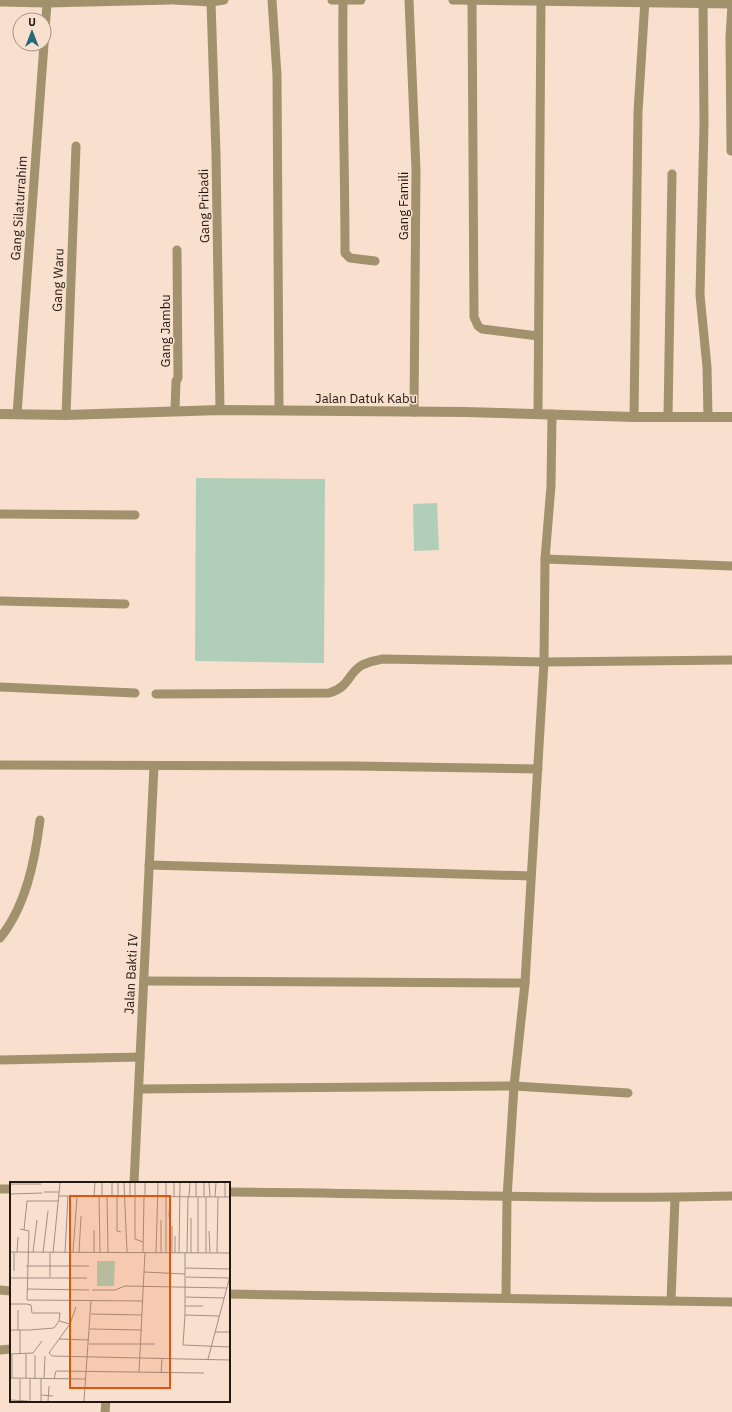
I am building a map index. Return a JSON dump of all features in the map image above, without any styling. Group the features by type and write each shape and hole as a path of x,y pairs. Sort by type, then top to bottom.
{"street":[{"path":"0,2 47,3 172,0 211,2 224,0"},
{"path":"272,0 277,75 279,410"},
{"path":"332,0 361,0"},
{"path":"343,0 342,117 345,169 345,253 350,258 375,261"},
{"name":"Gang Famili","path":"409,0 416,170 414,412"},
{"path":"452,0 645,1 732,4 730,37 731,151"},
{"path":"472,0 474,317 478,326 482,329 538,336"},
{"path":"538,414 541,1"},
{"path":"634,417 638,112 645,1"},
{"name":"Gang Pribadi","path":"211,2 216,154 220,410"},
{"path":"703,2 704,125 700,295 707,367 708,417"},
{"name":"Gang Silaturrahim","path":"17,414 47,3"},
{"name":"Gang Waru","path":"66,416 76,146"},
{"path":"668,417 669,269 672,174"},
{"name":"Gang Jambu","path":"176,411 176,381 178,378 177,250"},
{"name":"Jalan Datuk Kabu","path":"0,414 66,416 176,411 279,410 552,414 634,417 732,417"},
{"path":"506,1297 507,1198 514,1086 525,983 530,876 544,662 545,559 551,486 552,414"},
{"path":"0,514 135,515"},
{"path":"545,559 732,566"},
{"path":"0,601 125,604"},
{"path":"156,694 329,693 344,686 354,673 362,666 384,659 544,662 732,660"},
{"path":"0,687 135,693"},
{"path":"0,765 538,769"},
{"name":"Jalan Bakti IV","path":"134,1182 154,766"},
{"path":"0,938 7,929 27,882 34,857 40,820"},
{"path":"150,865 530,876"},
{"path":"144,981 525,983"},
{"path":"0,1060 140,1057"},
{"path":"139,1089 514,1086 628,1093"},
{"path":"230,1192 320,1192 507,1198 675,1198 732,1196"},
{"path":"671,1301 675,1198"},
{"path":"0,1290 10,1291"},
{"path":"230,1294 473,1298 506,1297 732,1302"},
{"path":"105,1412 106,1402"}],"green space":[{"path":"196,478 325,479 324,663 195,661"},
{"path":"437,503 439,550 414,551 413,504"}]}
